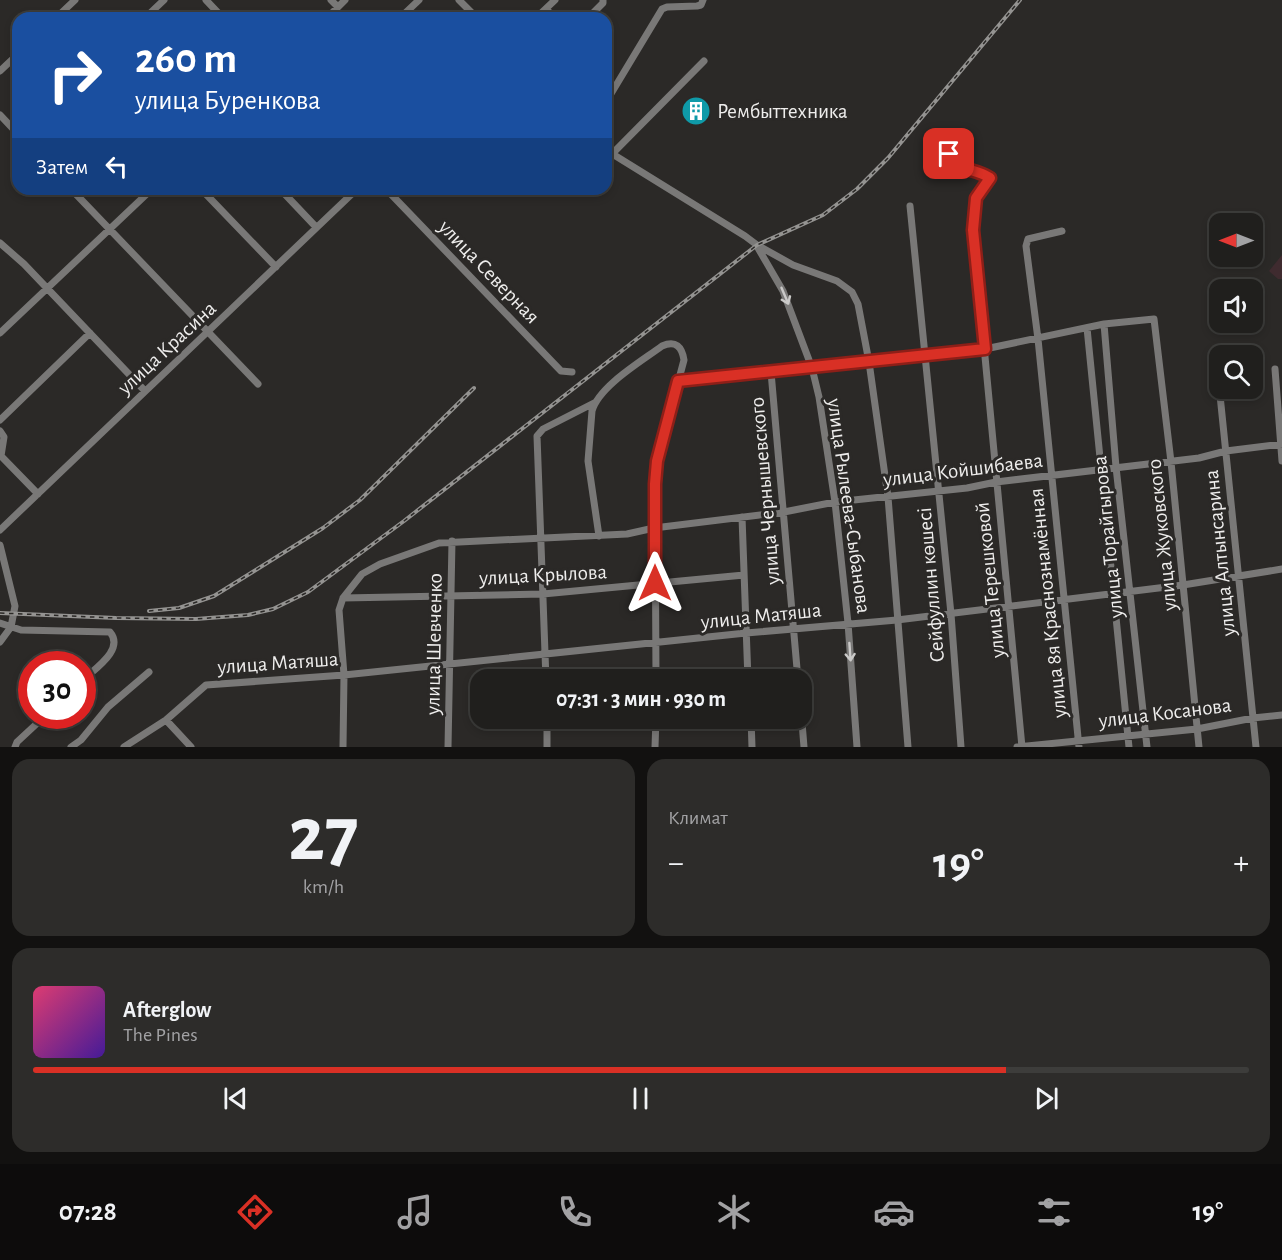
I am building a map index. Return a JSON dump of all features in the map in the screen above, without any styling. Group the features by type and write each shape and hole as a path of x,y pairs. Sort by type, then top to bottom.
{"street":[{"path":"62,12 75,0"},
{"path":"151,12 164,0"},
{"path":"206,0 217,12"},
{"path":"331,0 338,7"},
{"path":"333,12 345,0"},
{"path":"406,12 419,0"},
{"path":"459,0 471,12"},
{"path":"543,12 555,0"},
{"path":"594,12 603,0"},
{"path":"612,92 662,9 677,3 697,6 701,5 703,0"},
{"path":"546,9 549,12"},
{"path":"0,71 12,60"},
{"path":"612,150 704,61"},
{"path":"0,115 12,128"},
{"name":"улица Терешковой","path":"949,154 959,167 980,171 990,178 976,198 973,230 1022,747"},
{"path":"612,155 671,189 757,245 793,265 837,281 852,292 858,304 869,362 888,497 908,747"},
{"path":"77,195 258,384"},
{"path":"0,333 146,195"},
{"path":"207,195 276,267"},
{"path":"286,195 316,227"},
{"name":"улица Красина","path":"0,530 351,195"},
{"name":"улица Северная","path":"392,195 561,371 572,372"},
{"name":"Сейфуллин көшесі","path":"910,206 951,614 961,747"},
{"name":"улица 8я Краснознамённая","path":"1062,231 1028,239 1026,246 1038,339 1079,744"},
{"path":"0,243 47,288 145,391"},
{"name":"улица Рылеева-Сыбанова","path":"757,245 783,291 812,368 819,397 835,502 848,623 857,747"},
{"name":"улица Жуковского","path":"1104,324 1154,319 1171,462 1199,747"},
{"path":"678,381 985,349 1104,324"},
{"name":"улица Торайгырова","path":"1104,324 1116,467 1147,747"},
{"name":"улица Торайгырова","path":"1087,328 1129,747"},
{"path":"0,420 90,333"},
{"path":"546,669 537,436 543,429 594,403 614,383 669,343 677,344 683,350 684,360 657,461 654,528 656,669"},
{"path":"1275,369 1282,461"},
{"name":"улица Чернышевского","path":"771,372 797,669"},
{"name":"улица Алтынсарина","path":"1221,399 1256,747"},
{"path":"594,403 588,461 599,536"},
{"path":"0,431 4,437 1,456 38,494"},
{"name":"улица Койшибаева","path":"343,598 362,574 380,564 439,543 541,540 627,534 654,528 784,512 835,502 968,488 996,482 1171,462 1226,451 1281,444"},
{"path":"742,517 748,669"},
{"name":"улица Шевченко","path":"448,747 452,541"},
{"path":"0,545 15,606 11,627 0,642"},
{"name":"улица Матяша","path":"166,720 206,685 344,675 746,633 897,620 1183,585 1282,569"},
{"name":"улица Крылова","path":"343,598 543,594 744,575"},
{"path":"0,584 10,585"},
{"path":"343,598 339,610 344,675 343,747"},
{"path":"0,623 21,630 110,632 114,640 114,649 96,668"},
{"path":"71,747 81,740 108,707 149,672"},
{"name":"улица Косанова","path":"1017,747 1079,744 1197,729 1282,715"},
{"path":"124,747 166,720 191,747"},
{"path":"15,747 17,742 31,729"},
{"path":"547,729 547,747"},
{"path":"655,747 656,729"},
{"path":"751,729 752,747"},
{"path":"803,729 804,747"}],"shaded area":[{"path":"1282,255 1282,279 1278,279 1269,271"}],"railway":[{"path":"0,613 196,619 248,615 273,609 308,592 404,521 757,245 823,215 857,189 888,158 1020,0"},
{"path":"149,611 179,608 214,596 323,528 360,500 474,388"}],"place":[{"name":"Рембыттехника","path":"696,111"}],"route":[{"path":"655,583 654,528 657,461 678,381 985,349 973,230 976,198 990,178 980,171 959,167 949,154"}]}
